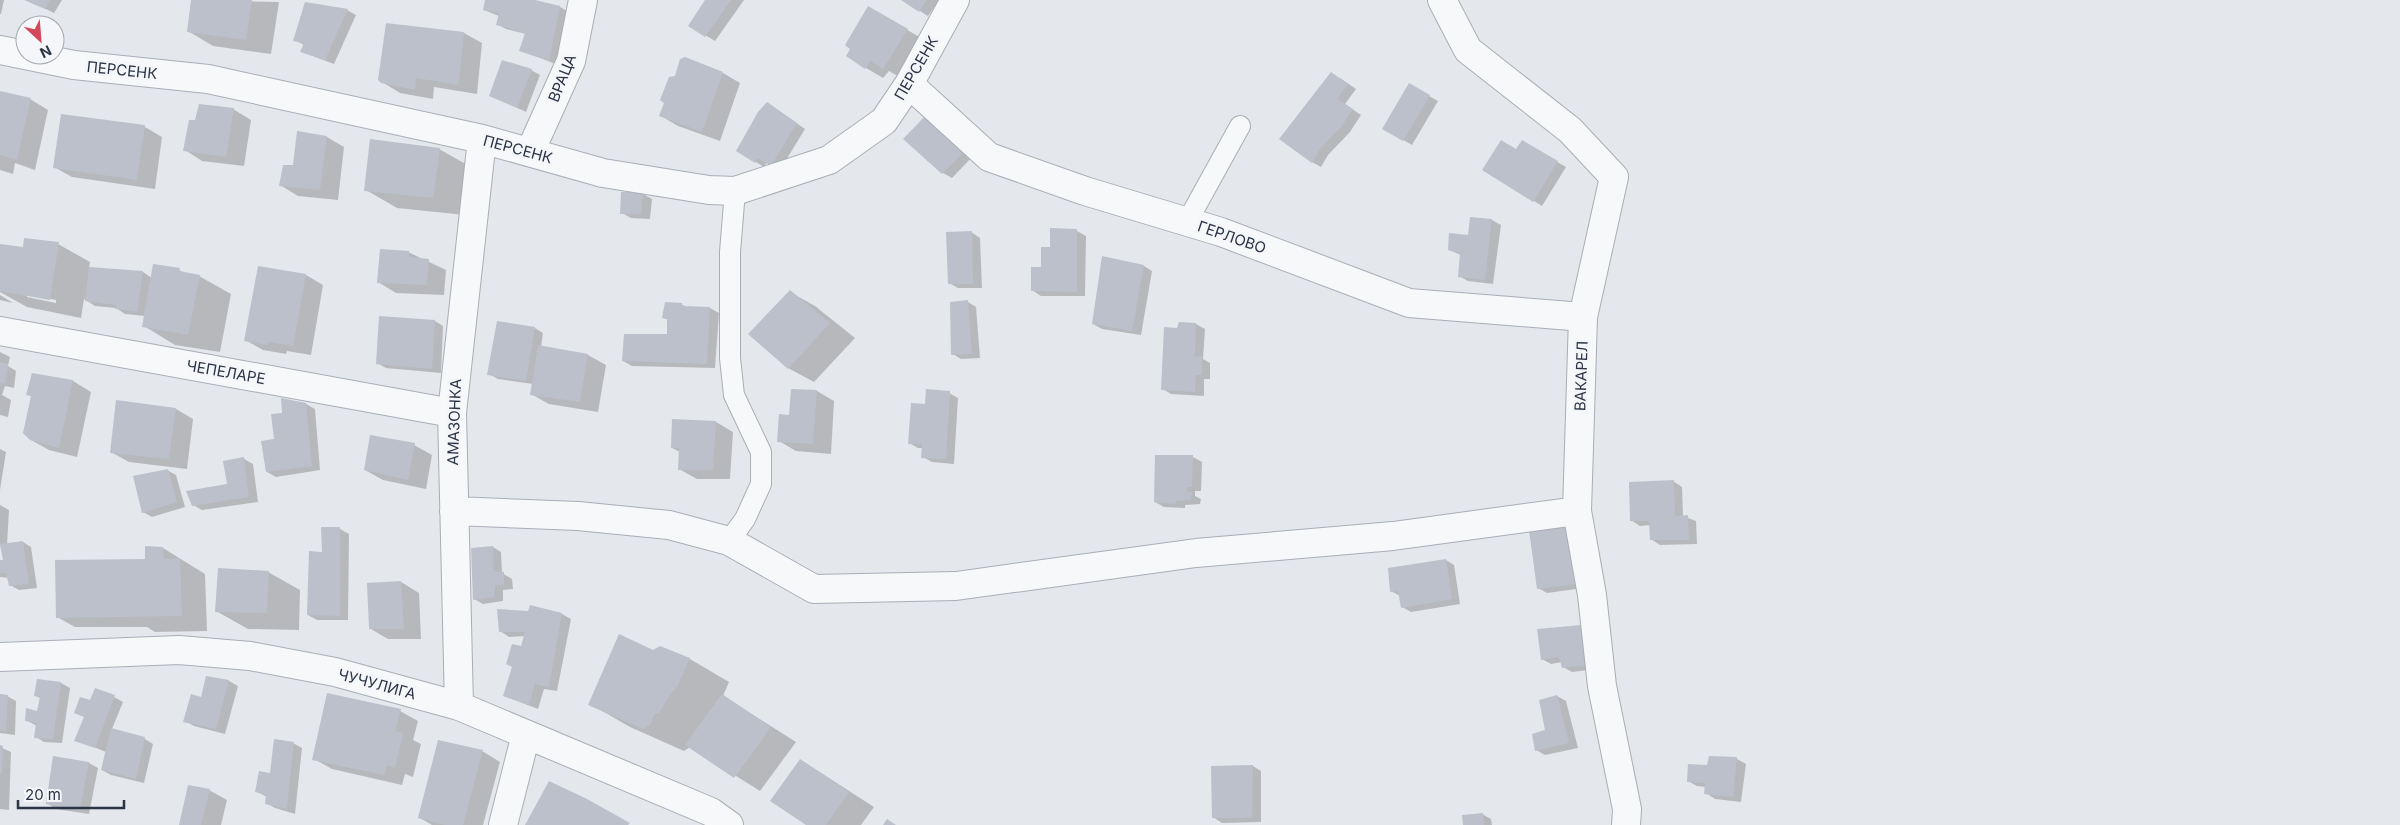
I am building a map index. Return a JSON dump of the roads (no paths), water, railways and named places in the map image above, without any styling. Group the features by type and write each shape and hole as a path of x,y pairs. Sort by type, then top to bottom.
{"street":[{"name":"ВРАЦА","path":"530,152 571,61 584,0"},
{"name":"ПЕРСЕНК","path":"0,50 74,65 208,79 482,139 603,173 709,190 735,191 829,160 884,121 909,84 955,0"},
{"name":"ВАКАРЕЛ","path":"1442,0 1468,50 1570,130 1614,176 1583,317 1577,511 1592,595 1602,686 1627,809 1626,825"},
{"name":"ГЕРЛОВО","path":"909,84 989,157 1085,191 1221,232 1409,303 1583,317"},
{"name":"АМАЗОНКА","path":"459,706 452,413 482,139"},
{"name":"ЧЕПЕЛАРЕ","path":"0,330 452,413"},
{"path":"454,511 578,516 669,525 729,541 814,589 956,586 1196,553 1393,536 1577,511"},
{"name":"ЧУЧУЛИГА","path":"0,657 178,650 250,656 335,672 459,706 710,812 729,825"},
{"path":"503,825 526,734"}],"lane":[{"path":"1187,222 1240,126"},
{"path":"729,541 745,520 761,484 761,452 734,396 730,358 730,252 735,191"}]}
